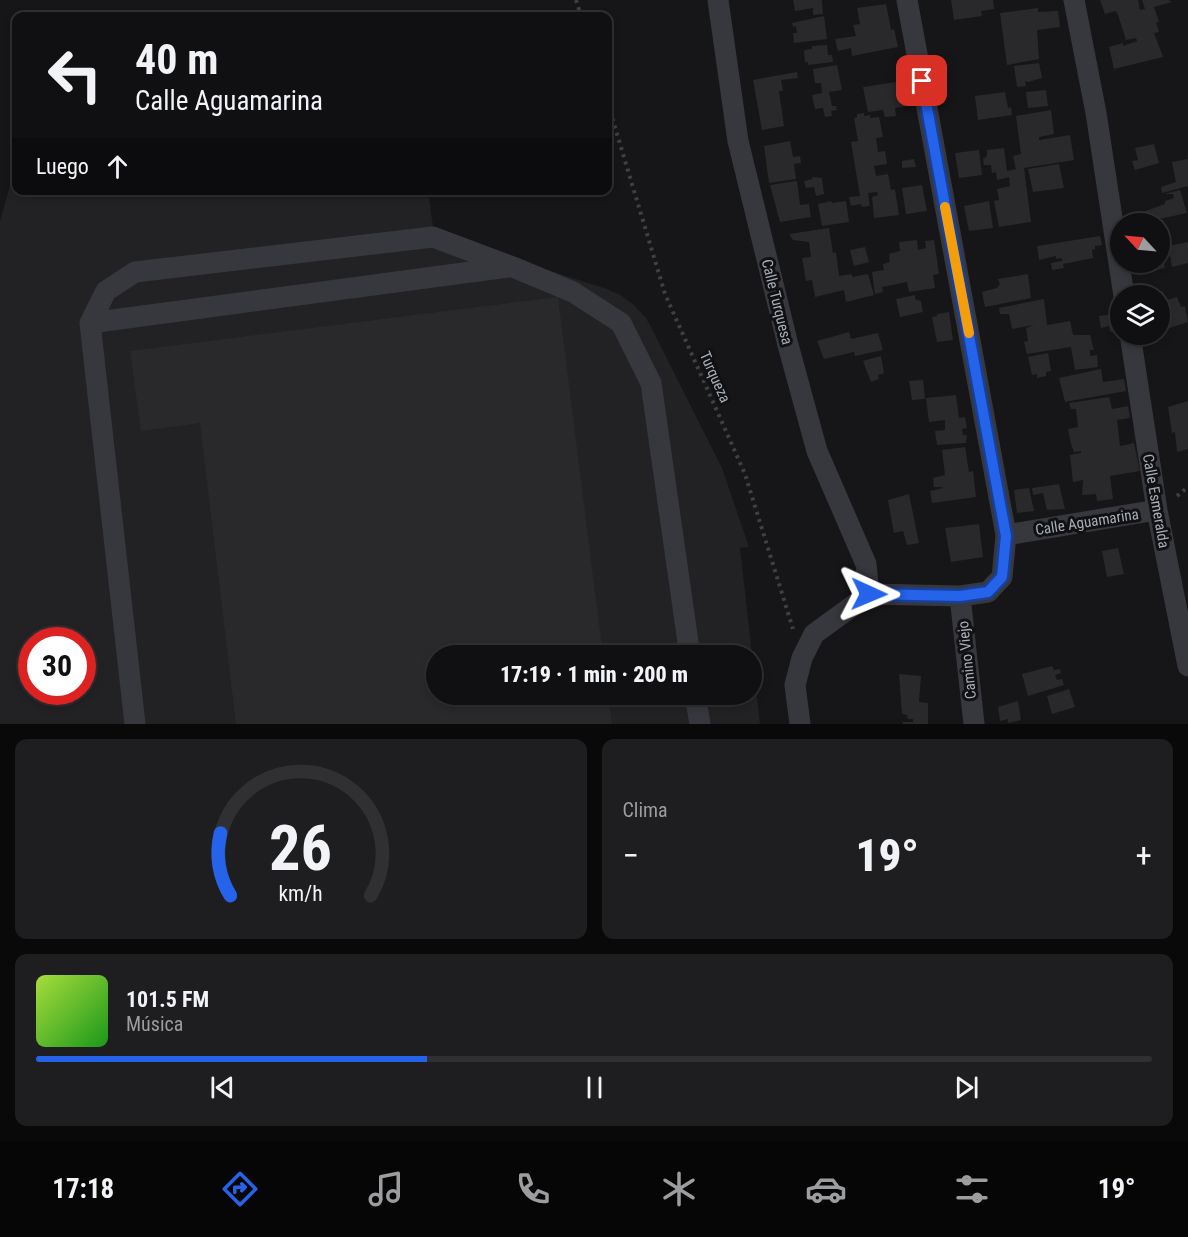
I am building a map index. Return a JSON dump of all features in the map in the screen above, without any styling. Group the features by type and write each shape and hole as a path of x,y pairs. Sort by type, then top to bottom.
{"street":[{"name":"Calle Turquesa","path":"718,0 738,141 788,345 817,451 866,564 869,594"},
{"path":"800,724 795,685 802,658 814,634 869,594 960,596 988,592 1002,577 1006,536 907,0"},
{"path":"1074,0 1096,113 1122,285"},
{"path":"135,724 90,323 106,291 135,272 433,237 573,292 621,323 651,383 688,645"},
{"path":"90,323 513,267"},
{"name":"Calle Esmeralda","path":"1132,345 1157,510 1188,666"},
{"name":"Calle Aguamarina","path":"1006,536 1157,510"},
{"name":"Camino Viejo","path":"960,596 974,724"},
{"path":"697,705 700,724"}],"path":[{"name":"Turqueza","path":"612,117 665,294 745,474 802,658"}],"shaded area":[{"path":"12,178 12,195 418,195 429,198 434,234 607,289 622,296 646,318 722,468 749,547 740,548 751,645 426,645 426,705 758,705 760,724 0,724 0,221"}],"building":[{"path":"793,0 822,0 823,14 813,15 813,8 795,11"},
{"path":"951,0 993,0 994,9 981,11 982,16 954,20"},
{"path":"1100,0 1138,0 1140,10 1145,9 1142,0 1172,2 1154,7 1159,22 1156,22 1159,32 1154,33 1163,57 1114,69 1109,47 1123,43 1123,46 1137,41 1136,38 1126,40 1116,11 1105,14"},
{"path":"886,4 891,30 894,29 898,47 852,56 851,48 838,51 835,39 856,36 853,25 860,24 857,8"},
{"path":"1038,8 1038,12 1058,11 1060,27 1037,30 1039,59 1007,65 1000,13"},
{"path":"824,16 827,39 794,43 793,33 797,33 796,26 793,27 792,23"},
{"path":"827,45 828,55 832,55 833,62 808,65 808,62 805,62 804,50 812,49 812,46"},
{"path":"1039,63 1042,78 1025,81 1026,86 1017,87 1014,66"},
{"path":"837,65 842,90 829,92 832,106 836,106 837,110 831,111 832,116 825,117 823,108 815,109 812,95 822,93 821,83 815,83 813,69"},
{"path":"797,72 798,78 781,80 783,91 779,91 784,126 762,130 753,80"},
{"path":"902,81 907,106 895,108 896,116 885,117 883,110 868,112 863,87"},
{"path":"1046,90 1048,106 1028,108 1026,92"},
{"path":"1005,92 1012,115 978,120 975,96"},
{"path":"1051,110 1054,134 1039,137 1039,140 1070,135 1074,160 1024,168 1031,222 999,227 994,201 999,200 997,189 1010,186 1009,177 997,180 996,172 992,173 991,165 984,165 983,159 987,156 987,150 1004,148 1007,171 1016,169 1013,156 1021,154 1016,116"},
{"path":"864,113 864,116 870,115 870,118 879,117 883,137 876,138 878,152 885,151 887,164 874,166 876,176 888,174 891,190 895,189 899,215 874,218 872,197 878,195 877,192 868,193 870,206 862,207 861,204 851,206 849,197 860,196 851,142 858,141 854,118 857,114"},
{"path":"790,141 793,157 800,156 801,163 794,164 796,179 769,183 764,146"},
{"path":"1154,144 1159,163 1135,170 1132,161 1138,160 1135,148"},
{"path":"979,150 982,175 959,178 955,153"},
{"path":"914,159 916,167 902,168 902,161"},
{"path":"1188,159 1188,186 1162,193 1161,187 1176,182 1172,162"},
{"path":"1059,164 1064,188 1033,192 1028,169"},
{"path":"812,177 822,178 824,194 816,196 814,187 806,188 804,181 813,179"},
{"path":"797,181 800,205 809,204 811,217 780,222 770,185"},
{"path":"922,185 927,211 906,214 902,188"},
{"path":"1180,190 1187,213 1170,217 1170,213 1143,213 1174,198 1173,194 1164,194"},
{"path":"831,201 832,203 846,201 849,222 822,226 818,204"},
{"path":"989,201 993,228 969,231 964,206"},
{"path":"829,228 833,253 836,252 839,276 852,274 852,277 868,274 874,295 846,302 844,290 815,297 812,280 806,281 802,258 811,257 809,242 793,240 789,234"},
{"path":"1100,236 1102,245 1095,246 1092,250 1093,258 1063,264 1064,268 1052,270 1051,263 1062,261 1062,258 1056,259 1056,256 1039,260 1037,246"},
{"path":"917,240 918,250 926,248 925,241 934,240 939,274 933,275 935,288 909,292 907,282 882,287 883,292 875,294 872,272 884,270 883,264 890,262 889,254 900,251 899,242"},
{"path":"1188,242 1188,263 1172,267 1170,246"},
{"path":"865,247 869,262 854,266 850,250"},
{"path":"1028,274 1031,298 985,307 982,292 997,288 1000,284 998,279"},
{"path":"915,295 915,299 921,301 923,312 900,317 896,299"},
{"path":"558,297 602,645 426,645 426,705 609,705 612,724 236,724 200,423 141,431 130,351"},
{"path":"1177,297 1181,307 1185,306 1188,322 1170,328 1170,299"},
{"path":"1044,299 1047,325 1070,321 1073,335 1090,335 1094,350 1090,350 1090,356 1097,355 1098,367 1075,370 1071,347 1027,354 1024,342 1028,341 1026,328 1034,325 1012,329 1009,314 1000,314 999,308"},
{"path":"949,312 953,340 937,342 932,317"},
{"path":"1110,314 1110,332 1109,326 1101,328 1099,316"},
{"path":"849,332 851,339 878,333 883,350 855,356 854,352 824,359 817,341"},
{"path":"1048,353 1051,371 1046,372 1046,376 1037,378 1037,374 1032,375 1028,357"},
{"path":"881,356 884,373 878,375 879,379 871,382 863,361"},
{"path":"1101,369 1103,382 1124,379 1126,391 1065,402 1059,378"},
{"path":"923,380 925,399 912,400 909,381"},
{"path":"956,395 959,418 965,417 967,428 962,429 963,435 967,435 966,443 937,445 935,431 945,430 945,420 929,422 926,398"},
{"path":"1109,397 1112,409 1128,406 1130,418 1117,420 1120,446 1134,443 1140,471 1110,476 1113,499 1097,501 1096,494 1082,495 1083,480 1073,482 1070,455 1081,453 1081,451 1074,452 1071,444 1068,429 1078,427 1076,409 1071,409 1069,403"},
{"path":"1188,401 1188,449 1177,452 1175,432 1172,433 1168,407"},
{"path":"965,447 969,472 973,471 976,497 932,503 930,491 943,488 934,487 933,478 945,475 942,450"},
{"path":"1059,484 1065,509 1047,510 1043,493 1033,495 1032,488"},
{"path":"1029,488 1034,511 1017,513 1014,490"},
{"path":"909,494 919,543 907,545 903,531 894,533 888,500"},
{"path":"979,524 983,557 951,562 945,528"},
{"path":"1118,548 1124,574 1107,577 1102,551"},
{"path":"1052,666 1054,670 1060,669 1061,673 1055,675 1057,680 1062,679 1064,685 1028,696 1022,674"},
{"path":"899,674 921,676 919,702 928,703 928,724 903,724 903,722 913,722 913,719 908,719 907,715 902,714"},
{"path":"1069,689 1075,707 1052,714 1047,696"},
{"path":"1018,701 1021,720 1008,723 1008,719 1000,721 998,707"}],"slow traffic":[{"path":"945,207 969,333"}],"route":[{"path":"869,594 960,596 988,592 1002,577 1006,536 922,81"}]}
